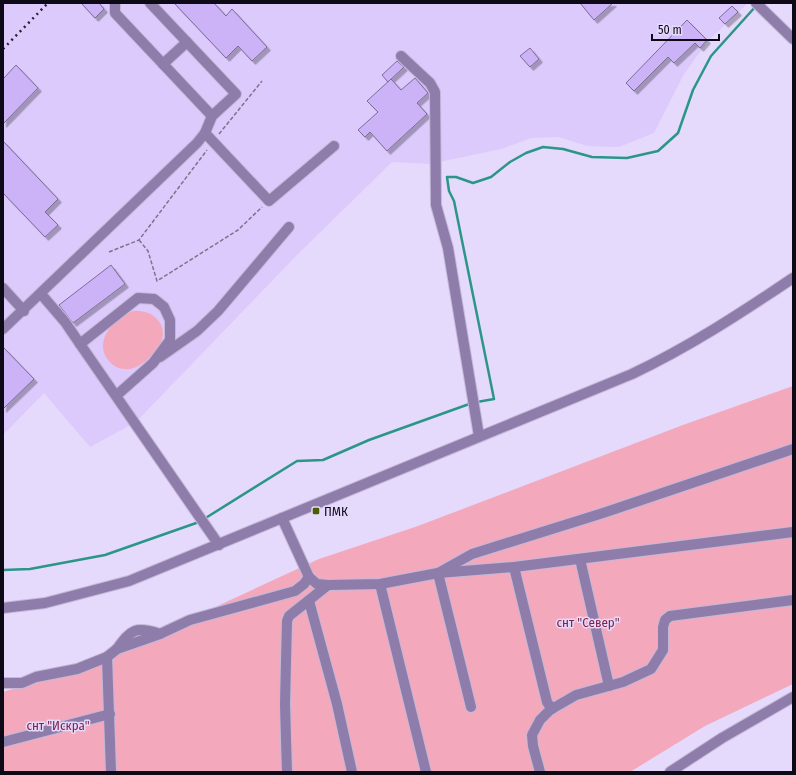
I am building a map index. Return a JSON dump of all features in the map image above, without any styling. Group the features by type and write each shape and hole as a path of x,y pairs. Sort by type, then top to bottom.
{"street":[{"path":"115,3 115,13 212,116"},
{"path":"3,329 24,311 197,144 205,133 212,116 236,94 150,3"},
{"path":"756,3 793,39"},
{"path":"163,64 187,42"},
{"path":"401,56 430,83 435,92 436,205 448,248 479,436"},
{"path":"205,133 270,201 334,146"},
{"path":"117,395 153,362 197,331 218,311 289,227"},
{"path":"3,608 45,602 129,581 632,374 674,354 725,324 793,278"},
{"path":"3,288 24,311"},
{"path":"41,294 66,322 219,545"},
{"path":"80,344 138,298 154,299 164,307 170,320 170,340 153,362"},
{"path":"438,573 472,554 603,513 793,449"},
{"path":"282,518 309,577 316,584 328,585 380,584 438,573 514,567 793,532"},
{"path":"580,559 608,686"},
{"path":"514,567 546,702 552,709"},
{"path":"438,573 471,707"},
{"path":"3,683 22,682 36,677 77,669 107,657 116,649 160,634 204,616 294,591 304,584 309,577"},
{"path":"380,584 426,772"},
{"path":"287,772 285,704 287,621 290,616 328,585"},
{"path":"540,772 533,746 532,735 534,728 540,720 552,709 576,695 623,682 651,670 663,650 663,626 665,620 670,616 793,600"},
{"path":"309,601 333,689 352,772"},
{"path":"107,657 111,772"},
{"path":"670,772 722,738 793,698"},
{"path":"3,742 110,714"}],"path":[{"path":"109,252 139,240 262,81"},
{"path":"139,240 148,251 157,281 238,230 270,201"}],"shaded area":[{"path":"3,3 748,3 708,41 684,74 654,133 619,147 587,146 558,137 531,138 501,149 430,164 392,162 297,255 136,422 90,447 44,393 3,435"}],"green space":[{"path":"133,311 147,312 157,319 161,324 163,336 158,348 147,360 134,368 121,368 114,366 104,353 104,338 119,319"},
{"name":"снт \"Север\"","path":"793,386 793,684 705,726 630,772 116,772 112,658 118,652 319,559 418,526 683,425"},
{"name":"снт \"Искра\"","path":"103,661 108,772 3,772 3,692"}],"building":[{"path":"81,3 99,3 104,9 95,18"},
{"path":"174,3 214,3 226,16 232,9 267,47 252,61 238,46 226,58"},
{"path":"580,3 613,3 594,20"},
{"path":"732,6 738,12 725,24 719,18"},
{"path":"687,20 707,40 700,48 695,43 674,63 668,57 634,91 626,83"},
{"path":"530,48 539,59 530,67 520,56"},
{"path":"397,61 404,67 388,82 382,75"},
{"path":"16,65 38,88 3,124 3,79"},
{"path":"415,78 428,93 417,103 427,114 387,151 370,132 365,137 358,130 378,112 367,101 391,79 401,90"},
{"path":"3,141 58,199 45,212 58,225 45,237 3,193"},
{"path":"111,265 125,284 73,323 59,305"},
{"path":"3,347 34,379 3,409"}],"waterway":[{"path":"477,402 494,399 454,201 449,191 447,177 456,177 473,183 491,177 510,162 526,153 543,147 563,149 592,157 627,158 658,151 678,133 693,90 711,56 756,6"},
{"path":"204,519 297,461 323,460 369,440 472,403"},
{"path":"3,570 30,569 105,555 199,522"}],"railway":[{"path":"3,49 48,3"}],"place":[{"name":"ПМК","path":"316,511"}]}
